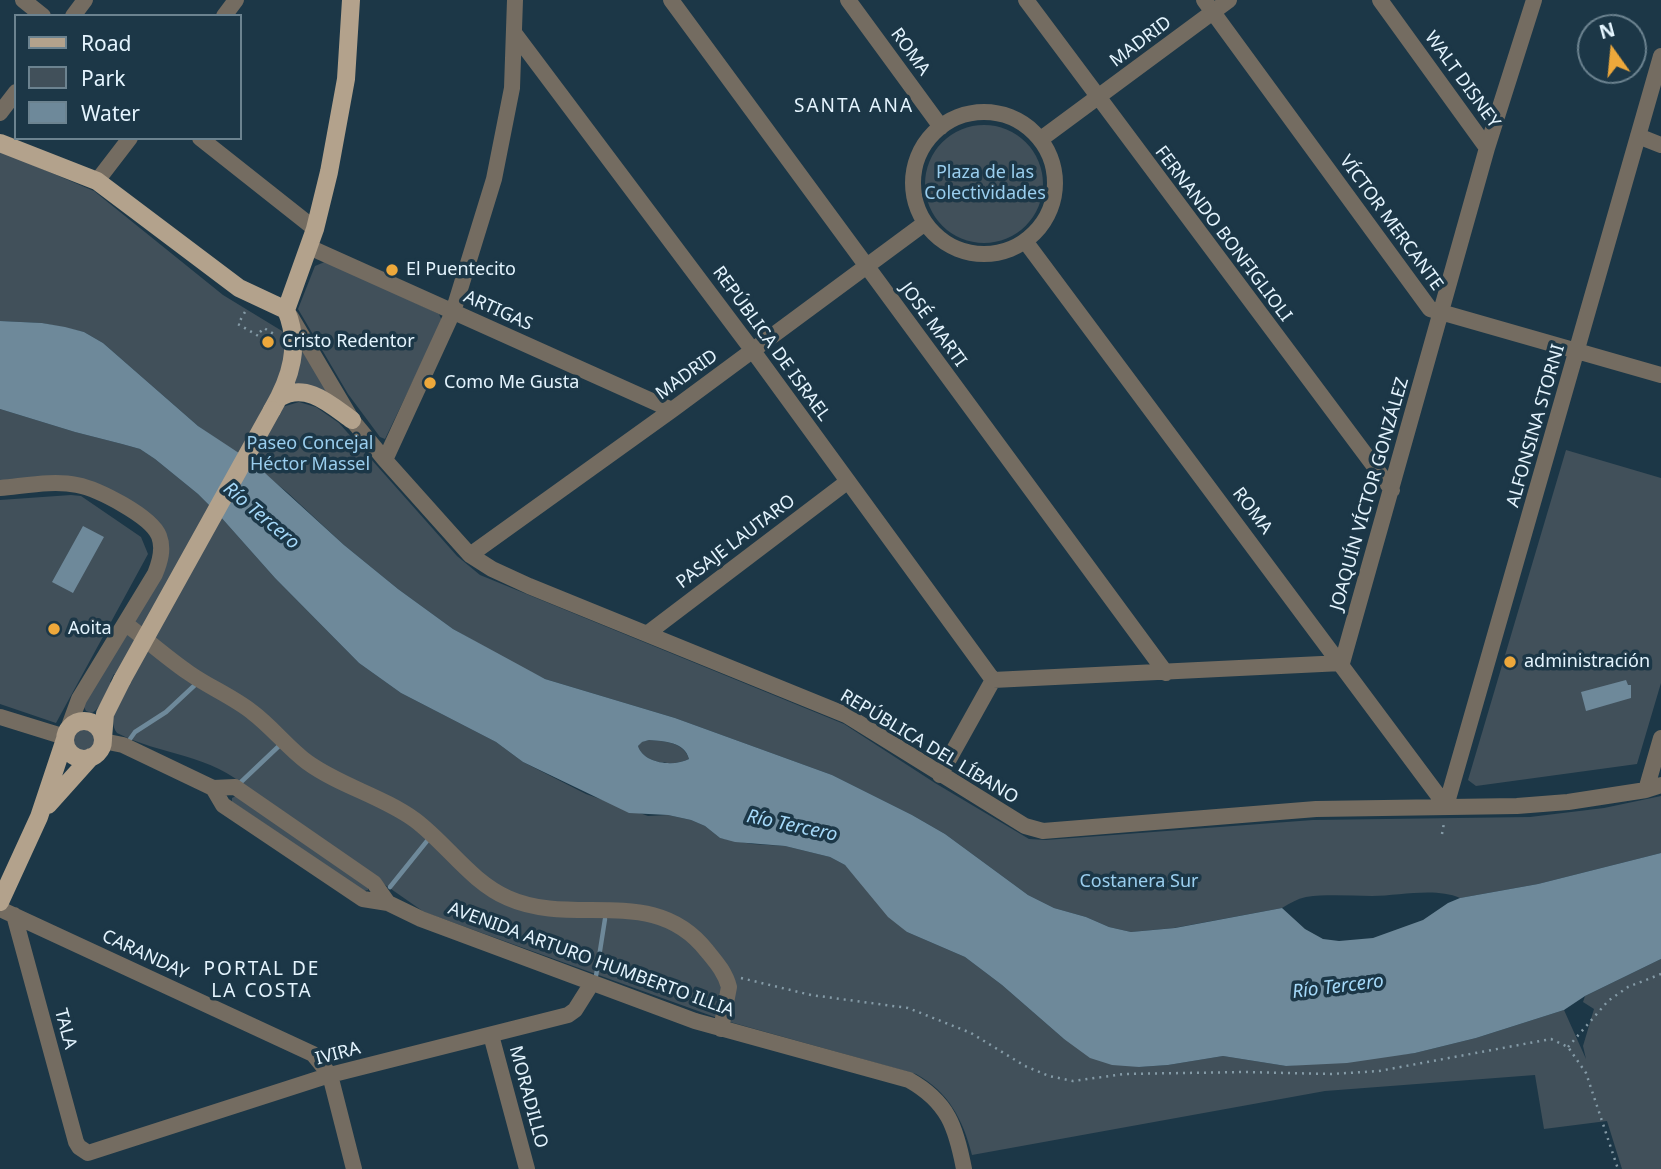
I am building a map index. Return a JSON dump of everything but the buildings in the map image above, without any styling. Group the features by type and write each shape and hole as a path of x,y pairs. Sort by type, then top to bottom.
{"main road":[{"path":"70,732 99,715 108,704 276,404 288,377 294,350 293,330 286,310 315,229 329,172 346,79 351,0"},
{"path":"0,143 97,181 239,288 286,310"},
{"path":"276,404 295,391 307,392 352,420"},
{"path":"39,817 56,794 100,749 108,704"},
{"path":"0,902 39,817 70,732 86,721 95,725 103,740"},
{"path":"70,732 68,749 73,755 81,758 92,757"}],"street":[{"path":"23,0 40,14"},
{"path":"384,460 453,312 494,179 512,88 515,0"},
{"name":"JOSÉ MARTI","path":"671,0 1166,673"},
{"name":"ROMA","path":"848,0 941,127"},
{"name":"FERNANDO BONFIGLIOLI","path":"1026,0 1392,490"},
{"name":"MADRID","path":"1041,139 1097,98 1209,6 1229,0"},
{"name":"WALT DISNEY","path":"1380,0 1487,148"},
{"name":"JOAQUÍN VÍCTOR GONZÁLEZ","path":"1342,663 1487,148 1534,0"},
{"name":"VÍCTOR MERCANTE","path":"1209,6 1430,309 1661,375"},
{"name":"REPÚBLICA DE ISRAEL","path":"515,34 753,351 993,680"},
{"name":"ALFONSINA STORNI","path":"1446,806 1661,56"},
{"path":"0,113 14,95"},
{"path":"975,112 993,112 1028,126 1041,139 1055,172 1055,191 1051,208 1042,224 1025,241 1000,253 966,252 950,246 936,236 925,223 914,195 914,172 921,150 941,127 957,117 975,112"},
{"path":"1638,136 1661,145"},
{"path":"97,181 128,140"},
{"path":"203,140 315,229"},
{"name":"MADRID","path":"470,555 925,223"},
{"name":"ROMA","path":"1025,241 1446,806"},
{"name":"ARTIGAS","path":"309,247 672,410"},
{"name":"REPÚBLICA DEL LÍBANO","path":"286,310 352,420 384,460 470,555 492,569 529,586 846,715 1025,827 1043,831 1316,809 1517,806 1568,802 1653,788"},
{"name":"PASAJE LAUTARO","path":"648,633 847,482"},
{"path":"0,488 65,483 78,485 101,493 152,526 161,542 161,557 155,574 79,699 70,732 0,717"},
{"path":"126,624 188,672 250,710 306,761 388,803 414,820 492,889 516,901 543,909 613,909 663,918 691,933 724,973 729,987 721,1029"},
{"path":"940,775 993,680 1342,663"},
{"path":"1653,788 1661,738"},
{"name":"AVENIDA ARTURO HUMBERTO ILLIA","path":"103,740 123,745 213,788 235,787 374,883 388,903 421,919 721,1029 909,1080 941,1105 954,1126 964,1169"},
{"name":"CARANDAY","path":"7,912 313,1054 330,1075"},
{"name":"TALA","path":"7,912 76,1142 83,1151"},
{"name":"IVIRA","path":"83,1151 94,1152 330,1075 568,1015 575,1010 592,983"},
{"name":"MORADILLO","path":"491,1035 527,1169"},
{"path":"330,1075 354,1169"}],"path":[{"path":"244,312 238,324 260,337"},
{"path":"272,332 274,327"},
{"path":"260,332 264,328 278,338"},
{"path":"724,973 811,995 908,1009 971,1033 1025,1066 1049,1076 1073,1081 1125,1074 1331,1074 1379,1071 1551,1039 1568,1047 1586,1073 1618,1169"},
{"path":"1568,1047 1608,1001 1628,988 1661,974"}],"green space":[{"name":"Plaza de las Colectividades","path":"984,125 1007,129 1026,142 1039,161 1043,184 1039,207 1026,226 1007,239 984,243 961,239 942,226 929,207 925,184 929,161 942,142 961,129"},
{"path":"0,151 94,191 223,295 285,334 285,355 275,393 264,406 240,455 198,426 103,343 84,332 42,323 0,321"},
{"path":"327,261 439,314 442,321 385,439 380,437 348,394 298,309 315,266"},
{"path":"303,352 334,401 290,388"},
{"name":"Costanera Sur","path":"299,402 316,407 339,423 457,556 480,575 844,724 1029,839 1046,840 1313,820 1530,817 1604,808 1661,796 1661,853 1538,884 1460,898 1440,893 1314,896 1300,899 1282,908 1174,928 1131,932 1109,927 1054,908 1028,895 945,834 832,775 675,718 545,679 453,629 344,545 249,461 282,407"},
{"path":"0,409 140,449 155,459 219,515 275,578 359,663 401,693 496,742 523,762 586,794 648,816 668,815 691,820 705,826 720,838 785,846 830,857 845,865 907,932 965,957 1064,1039 1139,1067 1223,1056 1286,1066 1415,1053 1476,1038 1564,1010 1586,1059 1583,1046 1594,1009 1583,1002 1585,996 1661,959 1661,1169 1622,1169 1607,1121 1544,1129 1535,1075 1325,1091 972,1155 953,1108 937,1089 916,1074 723,1020 424,912 235,778 202,762 117,733 114,714 128,682 114,674 110,682 115,685 96,710 92,713 86,711 83,705 166,541 94,485 0,484"},
{"path":"1566,450 1661,478 1661,683 1637,764 1476,786 1468,780"},
{"name":"Aoita","path":"81,496 141,537 148,554 56,723 0,704 0,500"},
{"path":"84,727 95,734 96,739 89,750 84,751 73,744 72,739 79,728"},
{"path":"649,740 678,746 689,759 668,763 646,757 638,746"},
{"path":"236,796 368,886 368,890 364,891 232,802 232,798"}],"water":[{"name":"Río Tercero","path":"0,321 42,323 84,332 103,343 198,426 254,463 344,545 453,629 545,679 675,718 832,775 945,834 1028,895 1054,908 1109,927 1131,932 1175,928 1282,908 1305,929 1323,939 1339,941 1373,938 1423,920 1460,898 1538,884 1661,853 1661,959 1585,996 1564,1010 1476,1038 1415,1053 1347,1063 1286,1066 1223,1056 1139,1067 1112,1065 1090,1058 965,957 907,932 888,917 845,865 830,857 785,846 735,842 720,838 705,826 691,820 668,815 629,813 523,762 496,742 401,693 359,663 275,578 198,494 155,459 140,449 0,409","holes":["649,740 679,746 689,759 668,763 646,757 638,746"]},
{"path":"83,526 104,537 73,593 52,582"},
{"path":"1626,680 1628,685 1631,685 1631,698 1586,711 1581,692"}],"waterway":[{"path":"130,739 135,732 166,712 196,684"},
{"path":"241,782 280,745"},
{"path":"390,887 427,841"},
{"path":"596,976 605,919"}],"place":[{"name":"El Puentecito","path":"392,270"},
{"name":"Cristo Redentor","path":"268,342"},
{"name":"Como Me Gusta","path":"430,383"},
{"name":"Aoita","path":"54,629"},
{"name":"administración","path":"1510,662"}],"district":[{"name":"SANTA ANA","path":"854,107"},
{"name":"PORTAL DE LA COSTA","path":"262,981"}],"park label":[{"name":"Paseo Concejal Héctor Massel","path":"310,454"}]}
